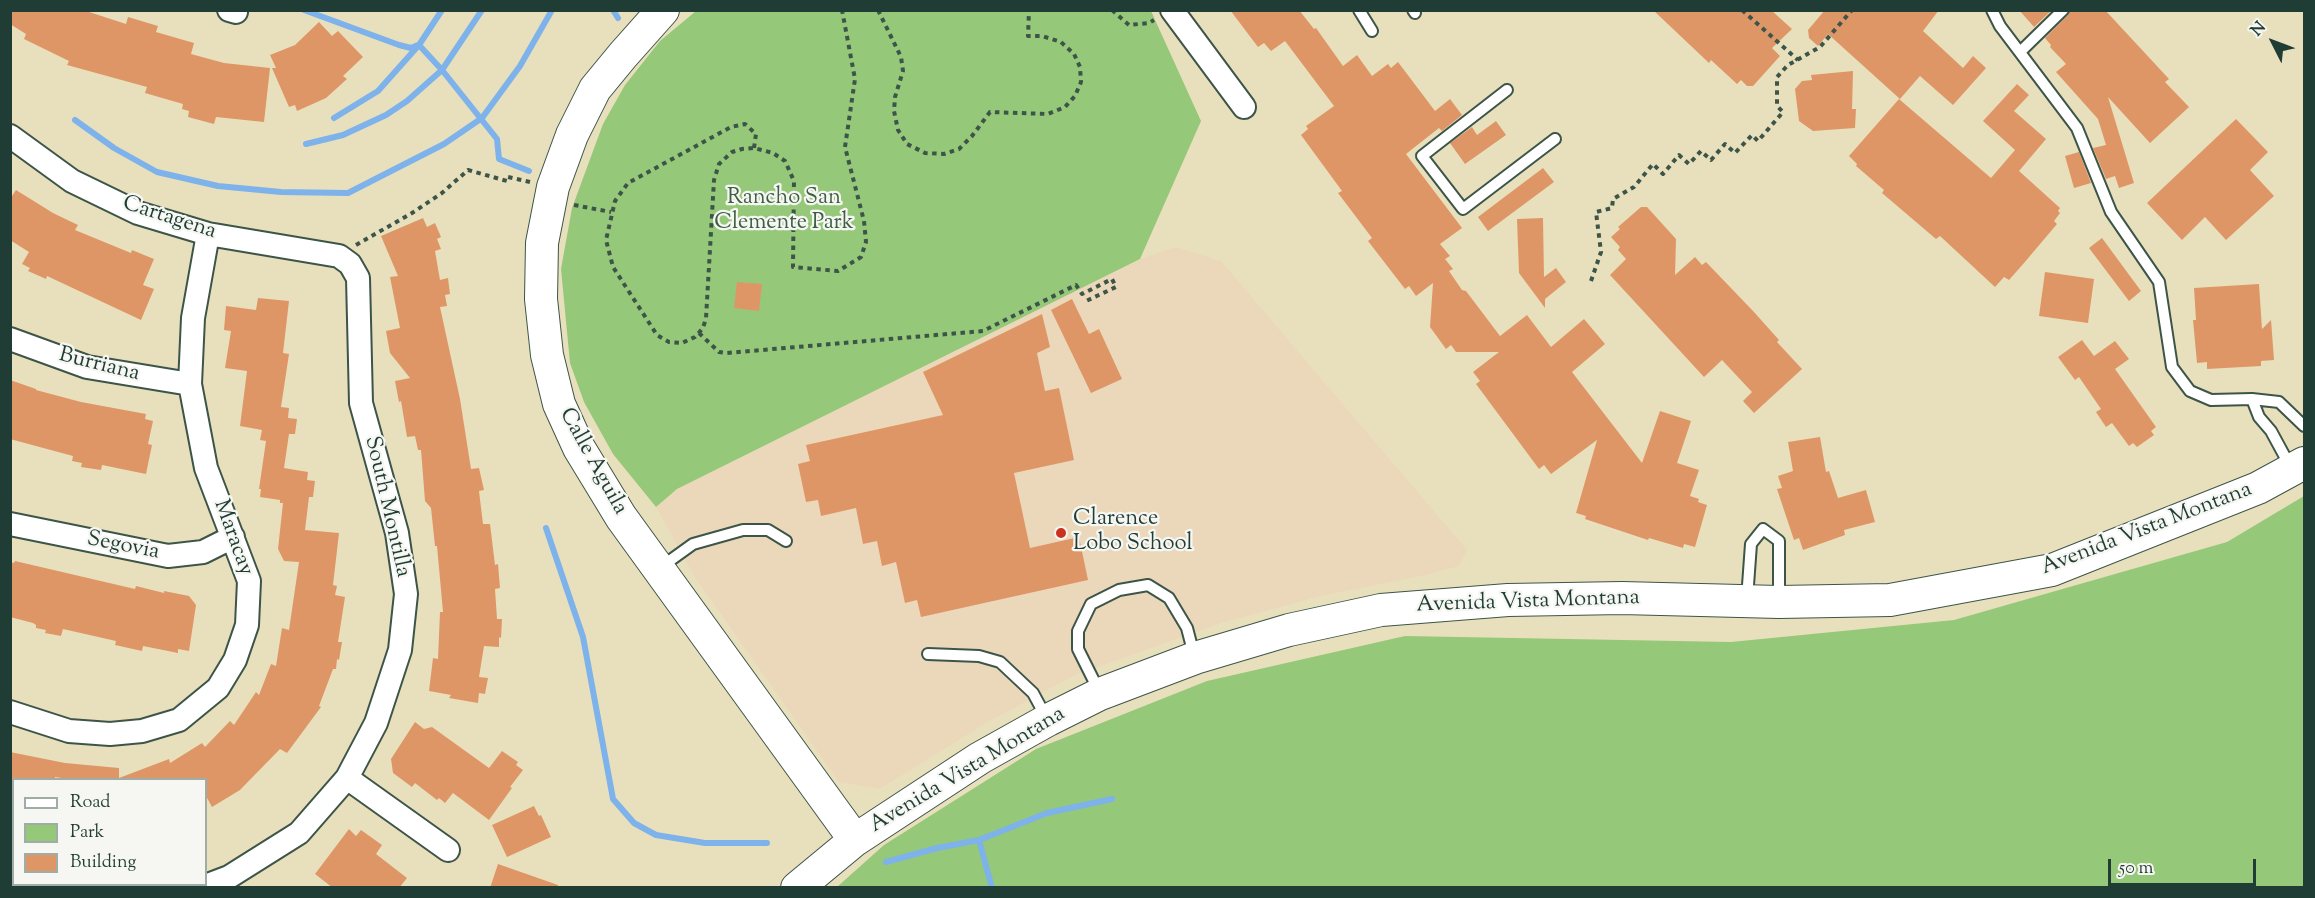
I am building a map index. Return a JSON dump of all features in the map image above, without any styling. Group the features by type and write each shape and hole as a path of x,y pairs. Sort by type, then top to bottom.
{"street":[{"name":"Calle Aguila","path":"663,10 595,89 572,135 553,187 542,243 541,299 547,355 559,404 579,448 621,517 855,840"},
{"path":"1164,15 1244,107"},
{"name":"Cartagena","path":"10,136 72,181 138,213 208,234 328,253 344,260"},
{"name":"Maracay","path":"10,712 69,731 110,734 142,731 178,720 218,688 236,660 247,625 249,581 206,468 190,384 193,318 208,234"},
{"name":"South Montilla","path":"207,885 229,877 299,833 347,778 376,723 400,650 406,594 397,533 361,403 358,278 344,260"},
{"name":"Burriana","path":"10,339 87,367 190,384"},
{"name":"Avenida Vista Montana","path":"797,888 855,840 980,758 1048,720 1100,694 1195,658 1288,630 1381,610 1520,600 1622,598 1779,602 1890,600 2052,570 2194,515 2258,488 2298,467"},
{"name":"Segovia","path":"10,524 168,556 203,552 233,537"},
{"path":"347,778 448,850"}],"lane":[{"path":"1359,10 1372,31"},
{"path":"1992,10 2020,52 2077,128 2111,212 2159,282 2172,367 2190,391 2211,400 2252,399 2279,402 2304,426"},
{"path":"2020,52 2063,10"},
{"path":"1507,90 1422,156 1463,209 1555,139"},
{"path":"2252,399 2259,417 2298,467"},
{"path":"1746,601 1751,544 1763,529 1779,541 1779,602"},
{"path":"659,568 693,544 743,530 768,530 786,541"},
{"path":"1100,694 1078,649 1078,631 1091,604 1119,590 1148,585 1169,598 1187,628 1195,658"},
{"path":"928,654 979,656 1000,662 1033,693 1048,720"}],"path":[{"path":"754,148 756,134 745,124 731,127 628,183 615,201 606,240 612,267 657,335 669,342 682,343 695,337 703,328 706,318 714,180 719,165 732,152 742,148 754,148 773,153 785,161 794,181 793,267 838,271 861,257 866,242 864,221 845,147 855,79 842,10"},
{"path":"878,10 901,57 903,71 895,97 894,111 898,130 907,144 925,153 944,153 959,149 990,112 1048,114 1065,107 1075,96 1081,82 1080,67 1074,54 1061,42 1042,36 1028,36 1029,10"},
{"path":"1112,10 1129,25 1149,23 1164,15"},
{"path":"1742,10 1798,60"},
{"path":"1591,281 1601,252 1596,212 1612,208 1613,200 1634,187 1653,164 1664,174 1679,155 1689,164 1701,151 1711,160 1725,144 1735,153 1752,135 1758,141 1783,112 1777,106 1777,77 1788,65 1820,47 1852,10"},
{"path":"344,260 358,243 412,213 442,193 468,170 507,181 508,177 527,182"},
{"path":"699,333 718,352 727,353 983,331 1076,285 1082,294 1112,279 1116,286 1086,301"}],"shaded area":[{"name":"Clarence Lobo School","path":"1176,247 1221,261 1467,550 1459,566 1321,596 1221,623 1073,676 986,723 880,789 839,782 694,576 656,507 677,489 1140,259"}],"green space":[{"name":"Rancho San Clemente Park","path":"696,11 1151,11 1201,121 1140,259 677,489 656,507 613,454 584,402 570,363 561,269 572,208 603,124 625,85 660,41"},
{"path":"2304,496 2304,887 837,887 884,845 1036,749 1207,681 1405,636 1731,642 1954,620 2227,542"}],"building":[{"path":"10,10 83,10 126,24 128,17 158,26 156,32 194,43 191,54 224,63 270,68 264,122 216,117 214,124 188,117 189,111 182,109 183,104 145,93 147,87 67,65 69,61 24,39 26,34 10,24"},
{"path":"1230,10 1299,10 1314,29 1316,28 1343,66 1357,55 1372,76 1388,64 1391,68 1398,62 1435,111 1450,99 1462,115 1442,131 1439,128 1406,154 1462,228 1440,244 1450,256 1445,259 1453,269 1449,271 1500,336 1527,315 1551,347 1584,319 1605,344 1572,372 1642,463 1660,411 1691,421 1677,463 1699,470 1690,496 1707,505 1695,547 1684,544 1683,548 1649,538 1648,540 1585,519 1586,516 1576,513 1597,440 1551,474 1544,465 1539,469 1476,384 1480,381 1473,372 1499,352 1456,352 1451,345 1446,349 1430,327 1433,283 1416,296 1409,286 1405,289 1368,241 1372,238 1338,193 1342,191 1301,135 1308,129 1306,126 1334,106 1285,41 1271,51 1264,43 1258,47"},
{"path":"1653,10 1771,10 1792,29 1772,48 1780,56 1753,86 1747,86 1741,80 1737,84 1711,60 1709,63"},
{"path":"1825,10 1939,10 1923,31 1963,68 1973,56 1986,68 1953,105 1920,76 1900,99 1828,34 1818,46 1809,38 1808,30"},
{"path":"2019,10 2052,10 2034,27"},
{"path":"2070,10 2105,10 2169,79 2165,82 2189,107 2150,143 2108,97 2134,183 2119,188 2115,176 2106,179 2093,148 2106,145 2098,119 2056,72 2066,64 2045,38 2068,15"},
{"path":"319,22 332,36 338,31 363,57 343,76 347,79 326,98 297,111 295,105 289,107 272,68 276,68 270,55 295,45"},
{"path":"1853,71 1852,109 1856,109 1855,128 1813,131 1799,121 1795,89 1802,81 1812,80 1811,75"},
{"path":"2017,84 2029,95 2014,111 2046,139 2019,171 2060,208 2058,211 2060,213 2054,221 2057,224 2024,263 2009,280 2004,277 1995,287 1940,236 1936,239 1882,193 1884,190 1856,166 1857,164 1849,156 1899,99 1991,178 2015,150 1983,121"},
{"path":"2236,119 2268,152 2250,170 2274,196 2226,240 2205,217 2182,240 2147,203"},
{"path":"1496,121 1506,135 1465,164 1450,143 1472,127 1477,135"},
{"path":"2079,152 2091,183 2074,188 2065,156"},
{"path":"1543,168 1554,182 1488,231 1478,217"},
{"path":"16,190 53,213 78,225 75,230 131,253 132,250 154,259 143,285 154,289 141,320 47,276 46,279 28,271 30,268 22,264 29,252 10,240 10,199"},
{"path":"1641,207 1647,207 1676,239 1675,275 1695,257 1702,265 1706,262 1754,312 1802,369 1754,413 1743,401 1752,392 1722,360 1704,377 1610,275 1626,259 1618,250 1620,247 1611,237 1620,229 1618,227"},
{"path":"423,218 427,227 435,223 441,237 437,239 441,249 435,251 440,280 448,278 450,294 445,295 447,306 440,307 460,399 471,469 479,468 484,490 479,491 483,524 490,524 495,565 498,564 500,588 495,589 497,619 502,619 501,638 499,637 499,647 484,646 479,677 488,678 485,694 479,693 478,703 449,698 451,695 429,691 433,658 438,659 440,612 443,612 437,546 435,546 431,508 425,501 421,450 418,450 415,436 407,437 395,381 410,378 390,353 386,331 400,328 390,277 398,276 381,236"},
{"path":"1543,218 1544,277 1556,268 1566,282 1545,299 1545,308 1519,273 1517,219"},
{"path":"2102,238 2141,291 2129,301 2089,248"},
{"path":"2045,272 2094,279 2088,323 2039,316"},
{"path":"737,282 762,284 759,311 734,308"},
{"path":"2259,284 2262,329 2271,320 2274,360 2261,361 2261,366 2207,369 2207,362 2197,363 2193,320 2196,320 2194,288"},
{"path":"258,298 289,301 283,353 289,354 281,407 289,408 288,418 297,419 295,434 289,434 284,468 308,472 307,480 315,481 313,497 309,497 305,530 339,533 333,585 337,586 335,595 345,597 338,642 342,642 339,660 337,659 336,669 333,669 319,706 321,707 287,753 280,749 240,790 212,807 207,798 207,778 119,778 169,759 170,763 202,743 205,747 230,721 234,725 256,692 259,695 271,664 276,666 282,628 289,630 299,562 284,561 278,549 283,503 280,503 280,500 260,497 261,489 259,489 266,441 260,440 262,430 240,426 247,371 225,368 231,331 224,330 226,306 256,310"},
{"path":"1072,299 1089,334 1099,329 1122,379 1091,393 1051,310"},
{"path":"1042,314 1050,347 1037,353 1045,391 1059,388 1074,460 1014,473 1030,548 1079,537 1088,580 921,617 917,600 905,603 896,562 882,566 877,541 863,544 856,508 821,516 818,500 806,502 798,464 810,461 806,445 943,415 923,372"},
{"path":"2082,340 2094,356 2115,341 2129,359 2115,369 2156,427 2151,431 2154,435 2137,447 2133,443 2129,446 2112,423 2106,427 2096,412 2101,409 2079,377 2075,380 2058,357"},
{"path":"10,380 36,390 81,402 146,414 145,419 153,421 148,444 152,445 146,474 102,465 101,470 81,467 82,463 72,461 73,456 10,439"},
{"path":"1820,437 1826,472 1829,471 1838,498 1866,490 1875,522 1844,530 1845,535 1803,550 1799,538 1794,540 1777,489 1782,488 1778,476 1793,471 1788,442"},
{"path":"15,561 135,589 136,586 189,596 196,605 189,651 178,649 178,653 143,646 142,651 115,645 116,641 63,629 61,636 45,633 46,630 36,628 33,623 10,617 10,562"},
{"path":"415,722 424,729 432,727 489,768 502,751 518,762 516,765 523,770 489,820 453,793 445,803 439,798 437,800 415,783 412,787 393,773 391,759"},
{"path":"10,752 65,763 119,768 119,778 55,777 12,778 10,780"},
{"path":"534,806 539,816 541,815 551,837 507,857 492,825"},
{"path":"349,829 356,836 361,830 382,845 376,854 407,878 399,888 333,888 315,874"},
{"path":"498,864 558,885 558,888 490,888"}],"waterway":[{"path":"304,10 399,45 411,48 418,45"},
{"path":"334,118 378,91 419,45 442,10"},
{"path":"306,144 343,135 386,115 407,101 442,70 482,10"},
{"path":"75,120 114,148 157,172 218,186 281,192 348,193 444,144 482,118 520,66 552,10"},
{"path":"613,10 618,18"},
{"path":"419,45 497,139 499,159 529,171"},
{"path":"546,528 583,637 613,799 634,823 656,835 705,843 767,843"},
{"path":"886,862 937,848 979,840 1047,813 1112,799"},
{"path":"979,840 992,888"}],"place":[{"name":"Clarence Lobo School","path":"1061,533"}]}
